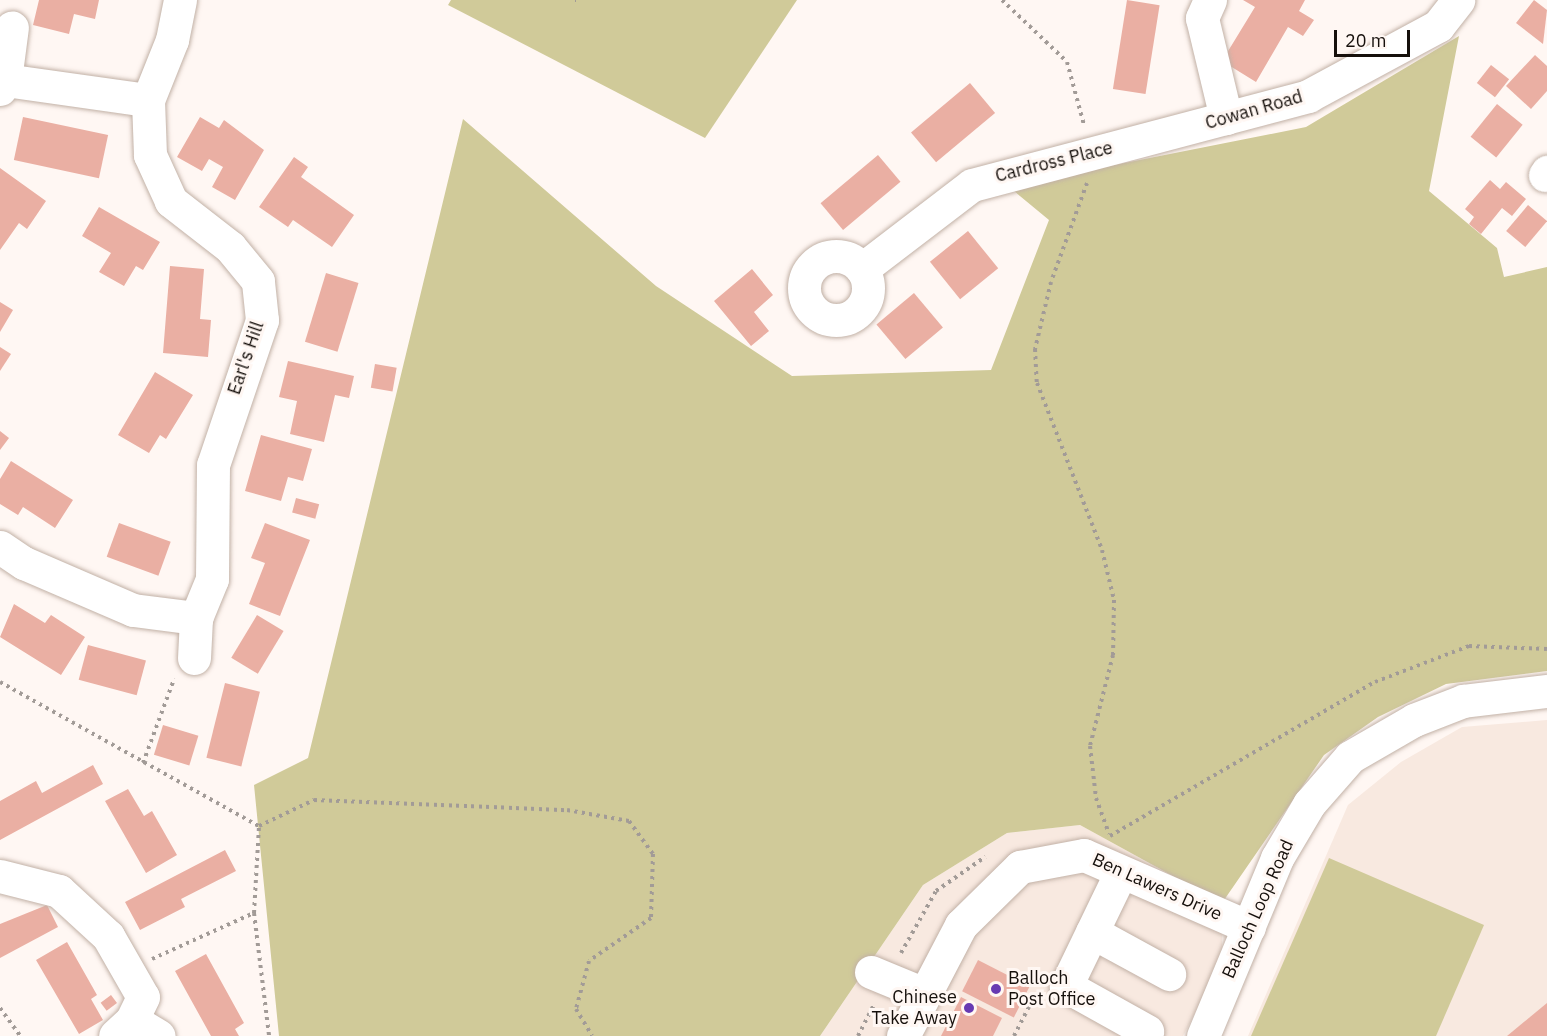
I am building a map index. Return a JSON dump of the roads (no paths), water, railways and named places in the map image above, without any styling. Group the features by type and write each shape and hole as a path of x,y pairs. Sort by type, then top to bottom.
{"street":[{"name":"Earl's Hill","path":"180,0 172,40 148,100 150,155 171,201 230,248 258,281 262,321 228,406 213,465 212,579 196,618 194,658"},
{"path":"1210,0 1202,18 1226,118"},
{"name":"Cowan Road","path":"1166,134 1308,96 1438,26 1458,0"},
{"path":"12,27 2,84 148,100"},
{"name":"Cardross Place","path":"862,269 972,185 1166,134"},
{"path":"0,546 24,563 133,610 196,618"},
{"name":"Balloch Loop Road","path":"1203,1036 1277,858 1309,804 1350,757 1414,720 1463,701 1547,691"},
{"name":"Ben Lawers Drive","path":"903,1036 922,993 961,925 1020,867 1084,855 1249,927"},
{"path":"1121,872 1066,986 1147,1031"},
{"path":"0,876 59,891 108,936 143,997 136,1031"},
{"path":"1092,932 1169,974"},
{"path":"879,975 922,993"}],"place":[{"name":"Balloch Post Office","path":"996,989"},
{"name":"Chinese Take Away","path":"969,1008"}]}
